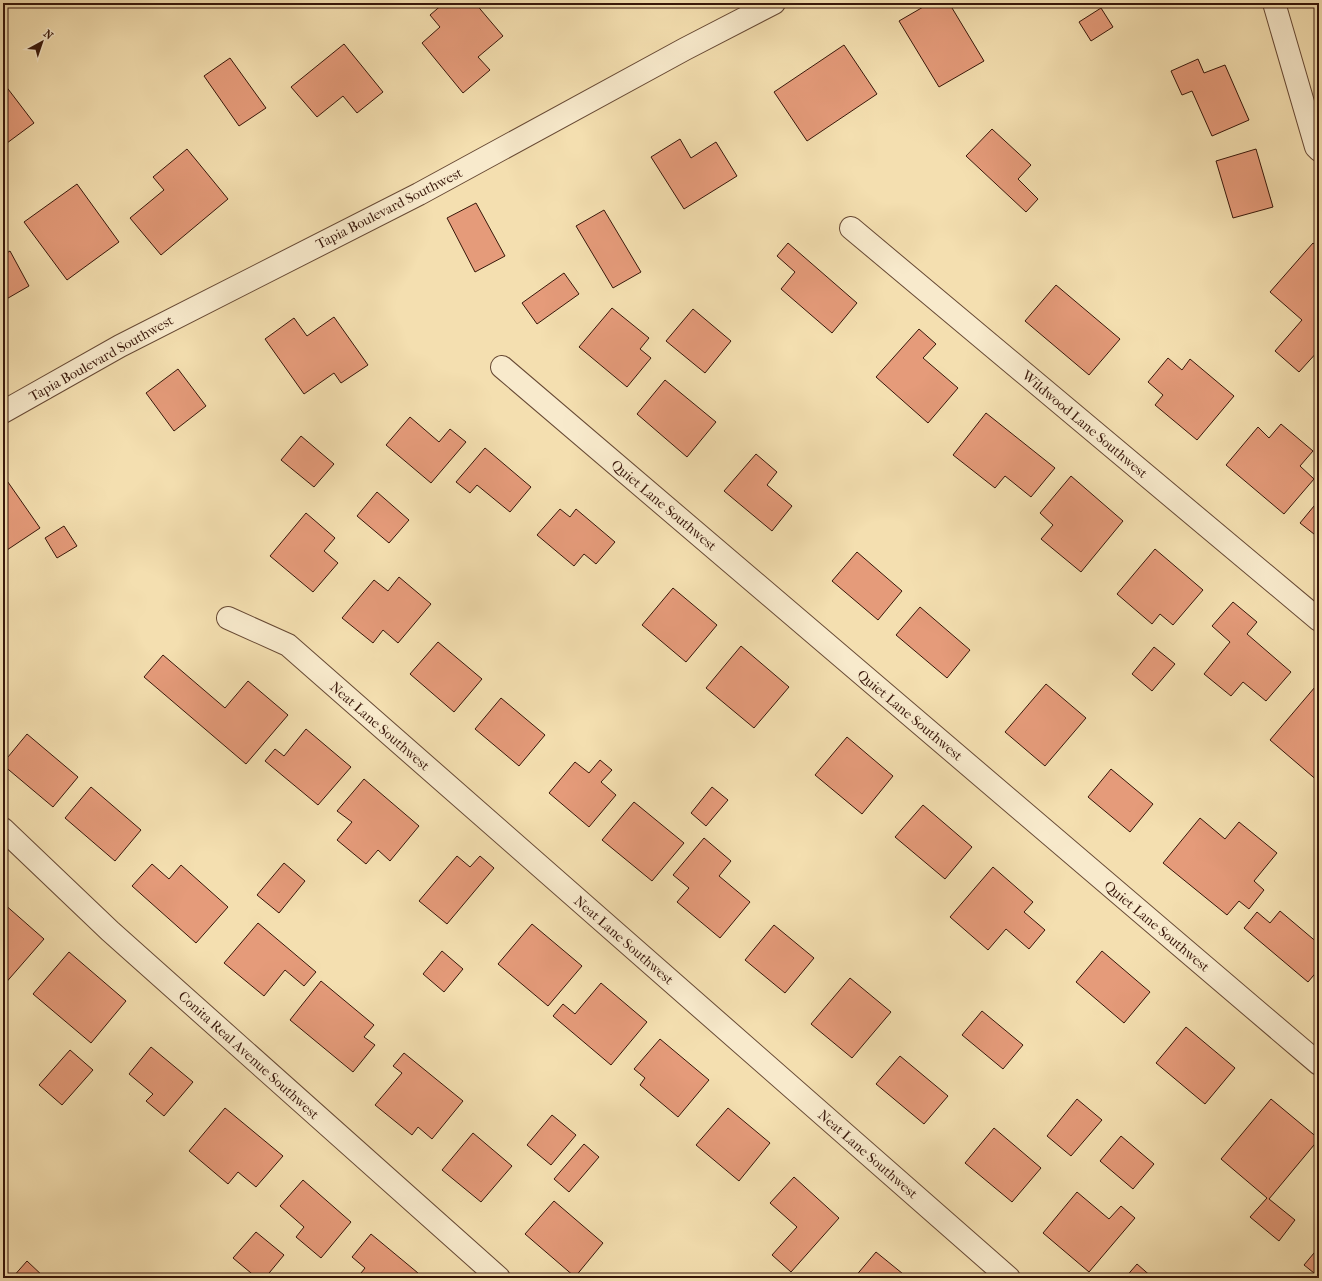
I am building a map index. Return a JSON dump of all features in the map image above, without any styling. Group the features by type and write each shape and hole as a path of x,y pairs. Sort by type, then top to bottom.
{"street":[{"name":"Tapia Boulevard Southwest","path":"3,412 120,346 419,194 685,49 774,3"},
{"path":"1274,3 1316,147 1319,150"},
{"name":"Wildwood Lane Southwest","path":"851,228 1319,620"},
{"name":"Quiet Lane Southwest","path":"502,366 1319,1064"},
{"name":"Neat Lane Southwest","path":"228,618 288,645 1009,1278"},
{"name":"Conita Real Avenue Southwest","path":"3,829 110,931 499,1278"}],"building":[{"path":"444,3 475,3 503,36 478,57 490,70 463,93 422,43 440,27 430,15"},
{"path":"930,3 949,3 984,61 939,87 899,21"},
{"path":"1101,8 1113,27 1091,41 1079,22"},
{"path":"344,44 383,92 357,113 343,96 317,117 291,87"},
{"path":"844,45 877,94 807,141 774,92"},
{"path":"230,58 266,108 239,126 204,76"},
{"path":"1198,59 1204,73 1225,65 1249,120 1212,136 1192,91 1182,95 1171,71"},
{"path":"5,85 34,123 3,146 3,86"},
{"path":"992,129 1031,165 1018,179 1038,199 1026,212 966,156"},
{"path":"680,139 691,158 716,142 737,176 684,209 651,157"},
{"path":"187,149 228,199 161,255 130,218 164,190 153,177"},
{"path":"1256,149 1273,207 1233,218 1216,161"},
{"path":"77,184 119,242 67,280 24,222"},
{"path":"476,203 505,256 475,272 447,218"},
{"path":"604,210 641,272 613,288 576,226"},
{"path":"788,243 857,303 832,333 781,289 795,272 777,256"},
{"path":"1313,243 1319,248 1319,350 1299,372 1275,351 1302,320 1270,292"},
{"path":"10,251 29,286 3,301 3,255"},
{"path":"564,273 579,294 537,324 522,303"},
{"path":"1056,285 1120,339 1089,375 1025,321"},
{"path":"612,308 649,338 640,349 651,358 627,387 579,347"},
{"path":"693,309 731,341 705,373 666,341"},
{"path":"334,317 368,365 341,383 334,373 304,394 265,339 294,318 307,336"},
{"path":"919,329 936,344 923,358 958,388 928,423 876,377"},
{"path":"1168,358 1182,370 1190,359 1234,396 1197,440 1155,405 1163,395 1148,382"},
{"path":"178,369 206,406 174,431 146,393"},
{"path":"665,380 716,422 687,457 637,414"},
{"path":"986,413 1055,468 1031,497 1005,476 995,488 953,455"},
{"path":"410,417 439,442 450,429 466,442 431,483 386,445"},
{"path":"1281,424 1313,451 1300,466 1314,479 1284,514 1226,465 1258,427 1269,438"},
{"path":"301,436 334,464 314,487 281,460"},
{"path":"485,448 531,487 510,512 477,485 470,493 456,482"},
{"path":"756,454 777,472 767,485 792,506 772,531 724,491"},
{"path":"3,475 40,528 4,552 3,550"},
{"path":"1071,476 1123,521 1081,572 1041,539 1053,525 1040,513"},
{"path":"377,492 409,520 389,543 357,516"},
{"path":"1319,500 1319,538 1300,523"},
{"path":"560,509 570,517 576,509 615,542 596,564 584,554 574,566 537,535"},
{"path":"306,513 335,538 324,551 338,563 313,592 270,556"},
{"path":"64,526 77,546 57,558 45,538"},
{"path":"1155,549 1203,590 1173,625 1160,614 1152,624 1117,594"},
{"path":"857,552 902,591 878,620 832,581"},
{"path":"399,577 431,604 398,643 383,630 373,643 342,618 374,580 388,591"},
{"path":"673,588 717,625 686,662 642,625"},
{"path":"1233,602 1257,622 1247,634 1291,672 1266,701 1243,682 1231,696 1204,674 1230,642 1212,626"},
{"path":"920,607 970,650 947,678 896,635"},
{"path":"438,642 482,679 454,712 410,674"},
{"path":"741,646 789,687 754,728 706,688"},
{"path":"1154,647 1175,664 1152,691 1132,674"},
{"path":"163,655 225,708 248,681 288,715 246,764 144,677"},
{"path":"1046,684 1086,718 1045,766 1005,732"},
{"path":"1315,687 1319,691 1319,782 1270,740"},
{"path":"501,698 545,735 519,766 475,729"},
{"path":"306,729 351,767 318,805 265,761 275,749 284,756"},
{"path":"27,734 78,777 53,807 3,765 3,763"},
{"path":"847,737 893,776 862,814 815,775"},
{"path":"600,760 612,770 601,782 616,795 589,827 549,793 575,762 589,773"},
{"path":"1111,769 1153,804 1130,832 1088,797"},
{"path":"364,779 419,826 390,861 378,850 366,864 337,840 352,822 337,811"},
{"path":"91,787 141,830 115,861 65,818"},
{"path":"712,787 728,800 706,826 691,813"},
{"path":"634,802 684,843 652,881 602,840"},
{"path":"923,805 972,847 945,879 895,837"},
{"path":"1200,818 1225,839 1239,822 1277,853 1254,881 1264,890 1249,909 1239,901 1227,915 1163,863"},
{"path":"704,838 731,861 719,876 750,902 720,938 677,902 689,888 673,875"},
{"path":"457,856 470,867 480,856 494,868 447,924 419,901"},
{"path":"284,863 305,881 279,913 257,895"},
{"path":"152,864 169,879 181,865 228,907 196,943 132,886"},
{"path":"993,867 1033,902 1024,912 1045,930 1029,949 1006,929 988,950 950,917"},
{"path":"3,903 44,939 3,986"},
{"path":"1280,911 1319,944 1319,969 1308,982 1244,928 1257,912 1270,923"},
{"path":"258,923 316,972 304,986 285,970 264,996 224,963"},
{"path":"532,924 582,966 548,1006 498,964"},
{"path":"774,925 814,958 785,993 745,960"},
{"path":"442,951 463,969 444,992 423,974"},
{"path":"1102,951 1150,992 1124,1023 1076,982"},
{"path":"69,952 126,1001 91,1043 33,994"},
{"path":"850,978 891,1012 852,1058 811,1024"},
{"path":"321,981 374,1025 364,1037 375,1045 353,1072 290,1020"},
{"path":"601,983 647,1022 611,1065 553,1016 563,1004 575,1014"},
{"path":"982,1011 1023,1045 1003,1069 962,1035"},
{"path":"1186,1027 1235,1068 1205,1104 1156,1063"},
{"path":"660,1039 709,1080 678,1117 640,1085 645,1078 634,1069"},
{"path":"151,1047 193,1082 164,1116 146,1101 153,1094 129,1074"},
{"path":"70,1050 93,1070 62,1105 39,1085"},
{"path":"404,1053 463,1101 432,1139 418,1127 412,1135 375,1105 402,1073 393,1066"},
{"path":"900,1056 948,1096 924,1124 876,1084"},
{"path":"1077,1099 1102,1120 1071,1156 1047,1136"},
{"path":"1271,1099 1319,1139 1269,1199 1295,1220 1279,1241 1250,1217 1267,1198 1221,1159"},
{"path":"225,1108 283,1156 256,1187 238,1172 228,1184 189,1151"},
{"path":"728,1108 770,1143 739,1181 696,1145"},
{"path":"552,1115 576,1135 551,1165 527,1145"},
{"path":"994,1128 1041,1168 1012,1202 965,1163"},
{"path":"473,1133 512,1166 481,1202 442,1170"},
{"path":"1121,1136 1154,1164 1133,1189 1100,1161"},
{"path":"584,1144 599,1157 569,1192 554,1179"},
{"path":"794,1177 839,1218 791,1272 772,1255 797,1227 770,1203"},
{"path":"303,1180 351,1222 321,1258 296,1237 304,1227 280,1206"},
{"path":"1077,1192 1109,1219 1121,1206 1135,1218 1089,1272 1043,1233"},
{"path":"554,1201 603,1243 575,1277 525,1234"},
{"path":"256,1232 284,1255 265,1278 257,1278 233,1258"},
{"path":"371,1234 418,1273 413,1278 357,1278 365,1268 352,1257"},
{"path":"1319,1247 1319,1277 1304,1265"},
{"path":"876,1252 908,1278 854,1278"},
{"path":"27,1261 45,1278 12,1278"},
{"path":"1137,1264 1153,1278 1125,1278"}]}
